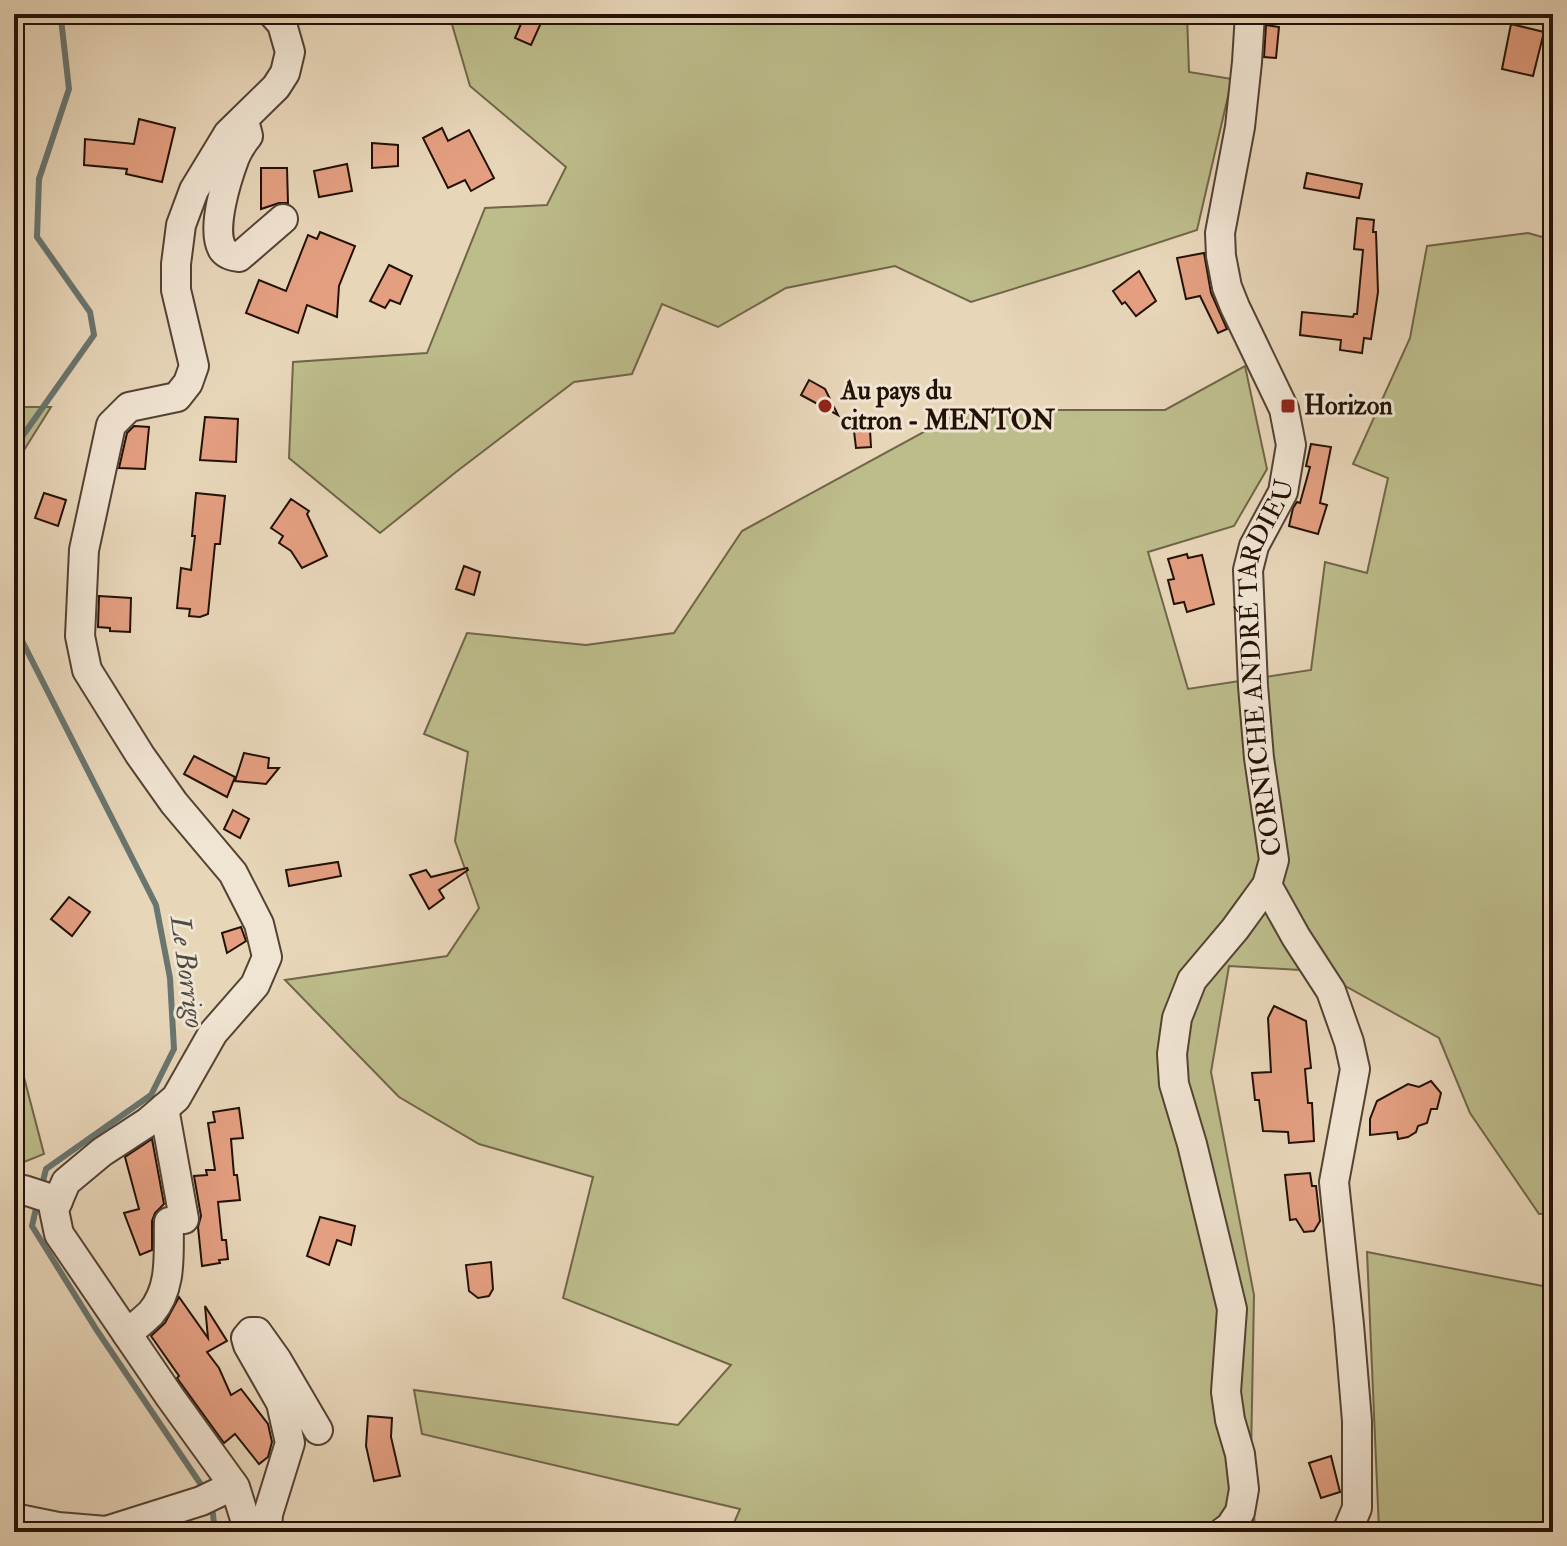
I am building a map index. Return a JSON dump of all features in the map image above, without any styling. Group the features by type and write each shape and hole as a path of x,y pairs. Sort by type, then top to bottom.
{"street":[{"path":"249,1532 219,1491 127,1334 59,1234 54,1210 36,1195 66,1182 176,1098 213,1033 255,985 267,957 259,924 233,873 174,803 140,755 87,670 80,636 84,550 111,425 129,407 177,397 188,383 194,366 176,290 181,225 194,190 228,134 276,87 285,73 290,52 282,24 273,14"},
{"name":"CORNICHE ANDRÉ TARDIEU","path":"1223,1532 1240,1512 1244,1489 1240,1454 1226,1392 1232,1309 1192,1144 1174,1084 1172,1054 1177,1018 1192,980 1267,885 1274,860 1259,758 1248,570 1254,546 1283,492 1291,445 1284,409 1227,287 1220,233 1240,127 1250,14"},
{"path":"240,122 248,136 235,155 219,220 219,238 224,252 239,257 283,219"},
{"path":"1267,885 1331,991 1355,1069 1334,1182 1357,1421 1357,1508 1347,1532"},
{"path":"127,1334 152,1312 165,1288 168,1273 176,1221 164,1108"},
{"path":"267,1532 268,1514 290,1443 281,1403 248,1345 246,1338 251,1332 257,1332 277,1360 318,1430"},
{"path":"14,1518 58,1527 106,1531 219,1491"}],"shaded area":[{"path":"449,14 1187,14 1189,72 1232,79 1197,230 971,302 895,266 786,288 718,327 662,304 632,374 574,382 380,533 289,458 293,362 427,353 485,208 547,205 566,167 470,86"},
{"path":"1528,233 1553,240 1553,1213 1539,1214 1470,1113 1439,1038 1318,971 1229,966 1211,1072 1254,1295 1251,1457 1255,1532 730,1532 740,1509 422,1434 414,1390 678,1425 731,1365 563,1298 593,1177 479,1144 399,1097 285,980 447,956 479,908 455,841 468,752 424,734 467,633 586,645 674,633 742,531 964,410 1165,410 1245,366 1267,469 1234,526 1148,552 1188,689 1311,670 1325,562 1367,573 1388,478 1353,464 1410,338 1427,246"},
{"path":"14,407 51,407 14,466"},
{"path":"14,1039 44,1154 14,1166"},
{"path":"1367,1252 1553,1288 1553,1532 1377,1532"}],"building":[{"path":"525,14 545,14 531,45 515,38"},
{"path":"1511,24 1544,32 1533,76 1502,69"},
{"path":"1266,25 1279,27 1276,58 1264,57"},
{"path":"139,119 175,128 162,182 126,174 127,169 84,165 85,139 134,144"},
{"path":"442,128 448,141 469,130 494,178 471,191 465,180 448,188 423,138"},
{"path":"372,143 398,145 398,166 372,168"},
{"path":"347,164 352,191 319,197 314,171"},
{"path":"261,168 287,168 288,203 261,209"},
{"path":"1307,173 1362,184 1359,198 1304,188"},
{"path":"1357,218 1374,220 1373,232 1376,232 1378,292 1371,339 1364,338 1362,353 1340,350 1341,340 1300,335 1302,312 1353,317 1357,314 1363,250 1354,249"},
{"path":"320,232 355,246 339,286 337,317 307,305 298,333 246,313 259,280 286,291 308,235 317,239"},
{"path":"1204,253 1211,293 1227,329 1218,333 1200,296 1186,299 1177,258"},
{"path":"389,265 412,276 400,304 390,300 385,308 370,301"},
{"path":"1139,271 1156,301 1136,316 1113,291"},
{"path":"809,380 825,389 838,415 801,395"},
{"path":"205,417 238,419 236,462 200,460"},
{"path":"134,426 149,427 145,469 119,468 127,433"},
{"path":"870,430 871,447 856,448 854,431"},
{"path":"1311,444 1331,447 1320,503 1327,505 1318,534 1289,526 1293,508 1297,502 1300,503 1310,467 1306,466"},
{"path":"44,493 66,500 58,526 35,518"},
{"path":"196,493 225,496 220,544 215,544 208,614 200,617 189,616 190,609 177,608 181,568 191,570"},
{"path":"291,499 309,511 307,514 327,556 302,568 291,551 279,543 283,536 271,528"},
{"path":"1187,554 1188,558 1202,555 1214,604 1187,612 1184,602 1174,604 1168,580 1174,579 1168,559"},
{"path":"464,566 480,572 474,595 456,589"},
{"path":"99,596 131,598 130,632 98,627"},
{"path":"244,753 269,758 268,768 279,768 266,784 235,781"},
{"path":"194,756 235,777 227,797 184,774"},
{"path":"233,810 249,819 240,838 224,829"},
{"path":"338,862 341,876 289,886 286,870"},
{"path":"467,868 439,890 444,898 429,909 410,875 426,870 431,877"},
{"path":"69,897 90,912 72,936 51,919"},
{"path":"241,927 246,941 227,953 222,933"},
{"path":"1274,1006 1306,1021 1311,1068 1305,1069 1308,1103 1312,1103 1314,1141 1289,1143 1288,1132 1263,1131 1252,1073 1271,1072 1268,1018"},
{"path":"1431,1081 1441,1093 1437,1109 1431,1109 1427,1123 1418,1126 1416,1132 1408,1137 1398,1139 1397,1132 1370,1135 1370,1119 1377,1101 1408,1084 1419,1087"},
{"path":"239,1108 243,1138 231,1139 240,1200 218,1202 222,1240 226,1240 228,1259 202,1266 198,1227 201,1216 194,1176 207,1175 206,1170 215,1170 208,1123 215,1122 213,1112"},
{"path":"152,1139 164,1204 152,1221 152,1250 140,1255 124,1213 139,1209 125,1157"},
{"path":"1310,1173 1312,1186 1316,1186 1320,1221 1314,1231 1304,1232 1296,1219 1290,1220 1285,1175"},
{"path":"320,1217 355,1226 351,1245 337,1240 329,1265 307,1256"},
{"path":"491,1262 493,1289 489,1296 478,1298 469,1291 466,1265"},
{"path":"179,1297 208,1338 205,1306 227,1341 207,1352 219,1368 231,1395 241,1389 268,1424 272,1442 268,1457 259,1464 235,1434 224,1443 151,1336 165,1323"},
{"path":"368,1416 392,1418 391,1437 400,1476 374,1481 366,1446"},
{"path":"1331,1456 1340,1492 1321,1498 1309,1463"}],"waterway":[{"name":"Le Borrigo","path":"14,448 94,335 90,312 37,237 39,179 69,89 59,14"},
{"name":"Le Borrigo","path":"14,625 156,905 170,978 174,1049 151,1095 46,1169 41,1189"},
{"name":"Le Borrigo","path":"37,1204 32,1226 96,1329 206,1492"},
{"name":"Le Borrigo","path":"212,1506 215,1532"}],"place":[{"name":"Au pays du citron - MENTON","path":"825,406"},
{"name":"Horizon","path":"1288,406"}]}
